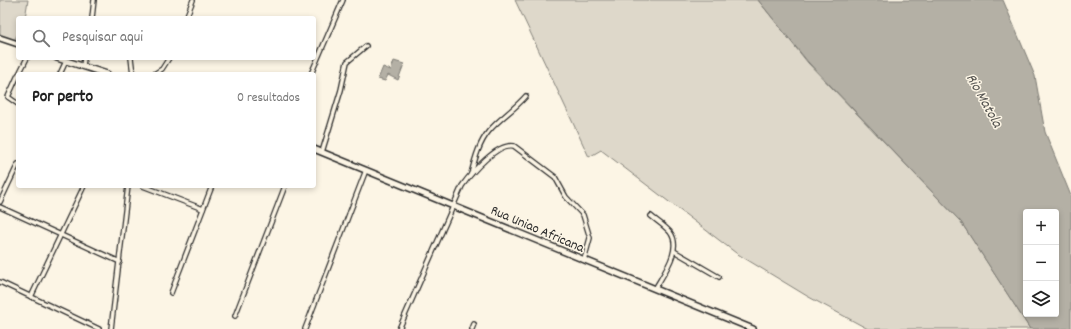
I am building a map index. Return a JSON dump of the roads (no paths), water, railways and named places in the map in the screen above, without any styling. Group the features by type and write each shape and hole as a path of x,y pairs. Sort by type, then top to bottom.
{"main road":[{"path":"0,38 16,43"},
{"path":"63,60 101,72"},
{"name":"Rua Uniao Africana","path":"316,150 753,329"}],"street":[{"path":"92,16 94,0"},
{"path":"187,16 194,0"},
{"path":"312,72 343,0"},
{"path":"322,152 341,90 347,62 366,46"},
{"path":"19,72 26,60"},
{"path":"83,66 84,60"},
{"path":"131,60 133,72"},
{"path":"157,72 162,69 168,60"},
{"path":"61,72 66,61"},
{"path":"16,79 8,97 16,103"},
{"path":"470,175 476,155 485,136 526,96"},
{"path":"399,329 462,186 470,175 495,152 511,145 542,166 559,181 562,191 579,211 585,221 590,238 584,260"},
{"path":"0,202 16,168"},
{"path":"304,329 366,170"},
{"path":"31,297 83,188"},
{"path":"111,329 128,188"},
{"path":"148,188 203,209"},
{"path":"171,293 211,188"},
{"path":"235,316 284,188"},
{"path":"0,207 120,262"},
{"path":"651,216 670,232 674,251 655,289"},
{"path":"674,251 719,277"},
{"path":"0,282 99,329"},
{"path":"472,329 474,324"}],"water":[{"name":"Rio Matola","path":"758,0 1003,0 1035,76 1045,132 1071,196 1071,329 1030,329 961,222 808,62"},
{"path":"394,61 404,64 398,80 388,75 385,81 378,79 383,67 391,70"}]}
